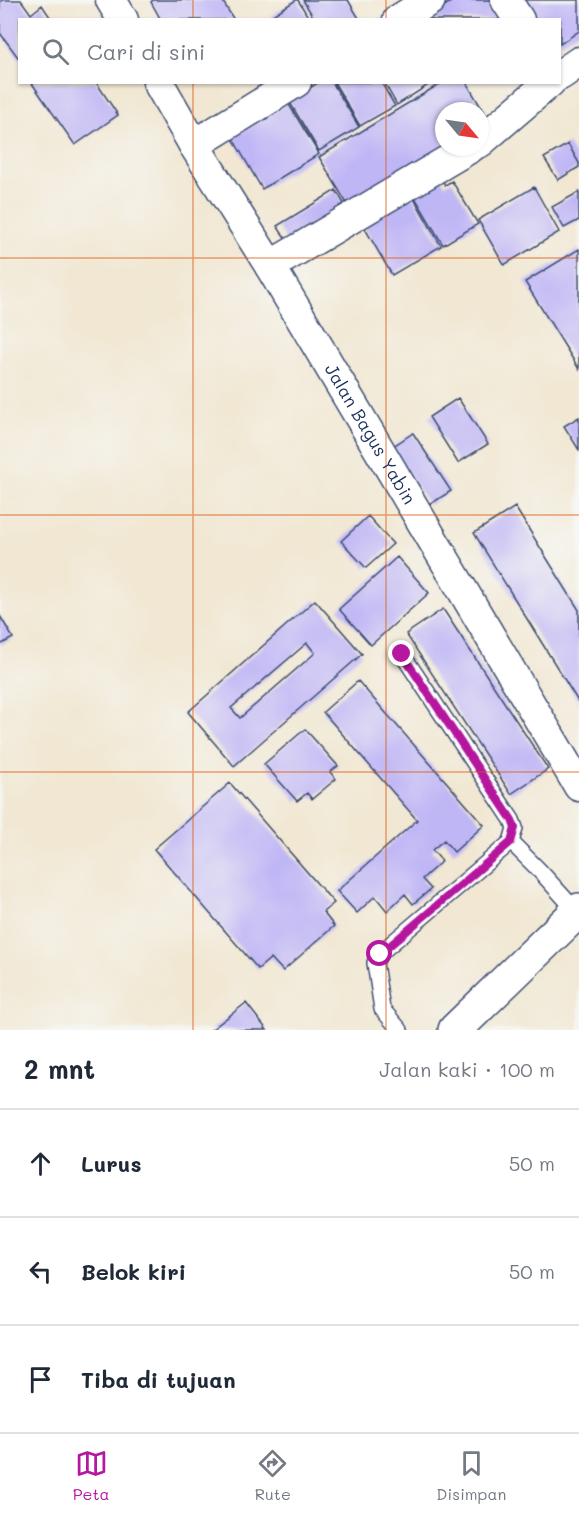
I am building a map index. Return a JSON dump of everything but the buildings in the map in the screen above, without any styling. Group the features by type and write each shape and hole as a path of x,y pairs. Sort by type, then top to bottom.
{"street":[{"path":"401,18 430,0"},
{"path":"506,0 518,18"},
{"path":"561,74 579,62"},
{"name":"Jalan Bagus Yabin","path":"159,84 194,146 270,266 579,786"},
{"path":"194,146 293,84"},
{"path":"489,134 548,84"},
{"path":"270,266 456,156"},
{"path":"455,1030 578,911"}],"lane":[{"path":"400,1030 382,1009 375,963 380,954 511,842 515,828 512,820 402,654"},
{"path":"511,842 578,911"}],"route":[{"path":"380,954 511,842 515,828 512,820 402,654"}]}
